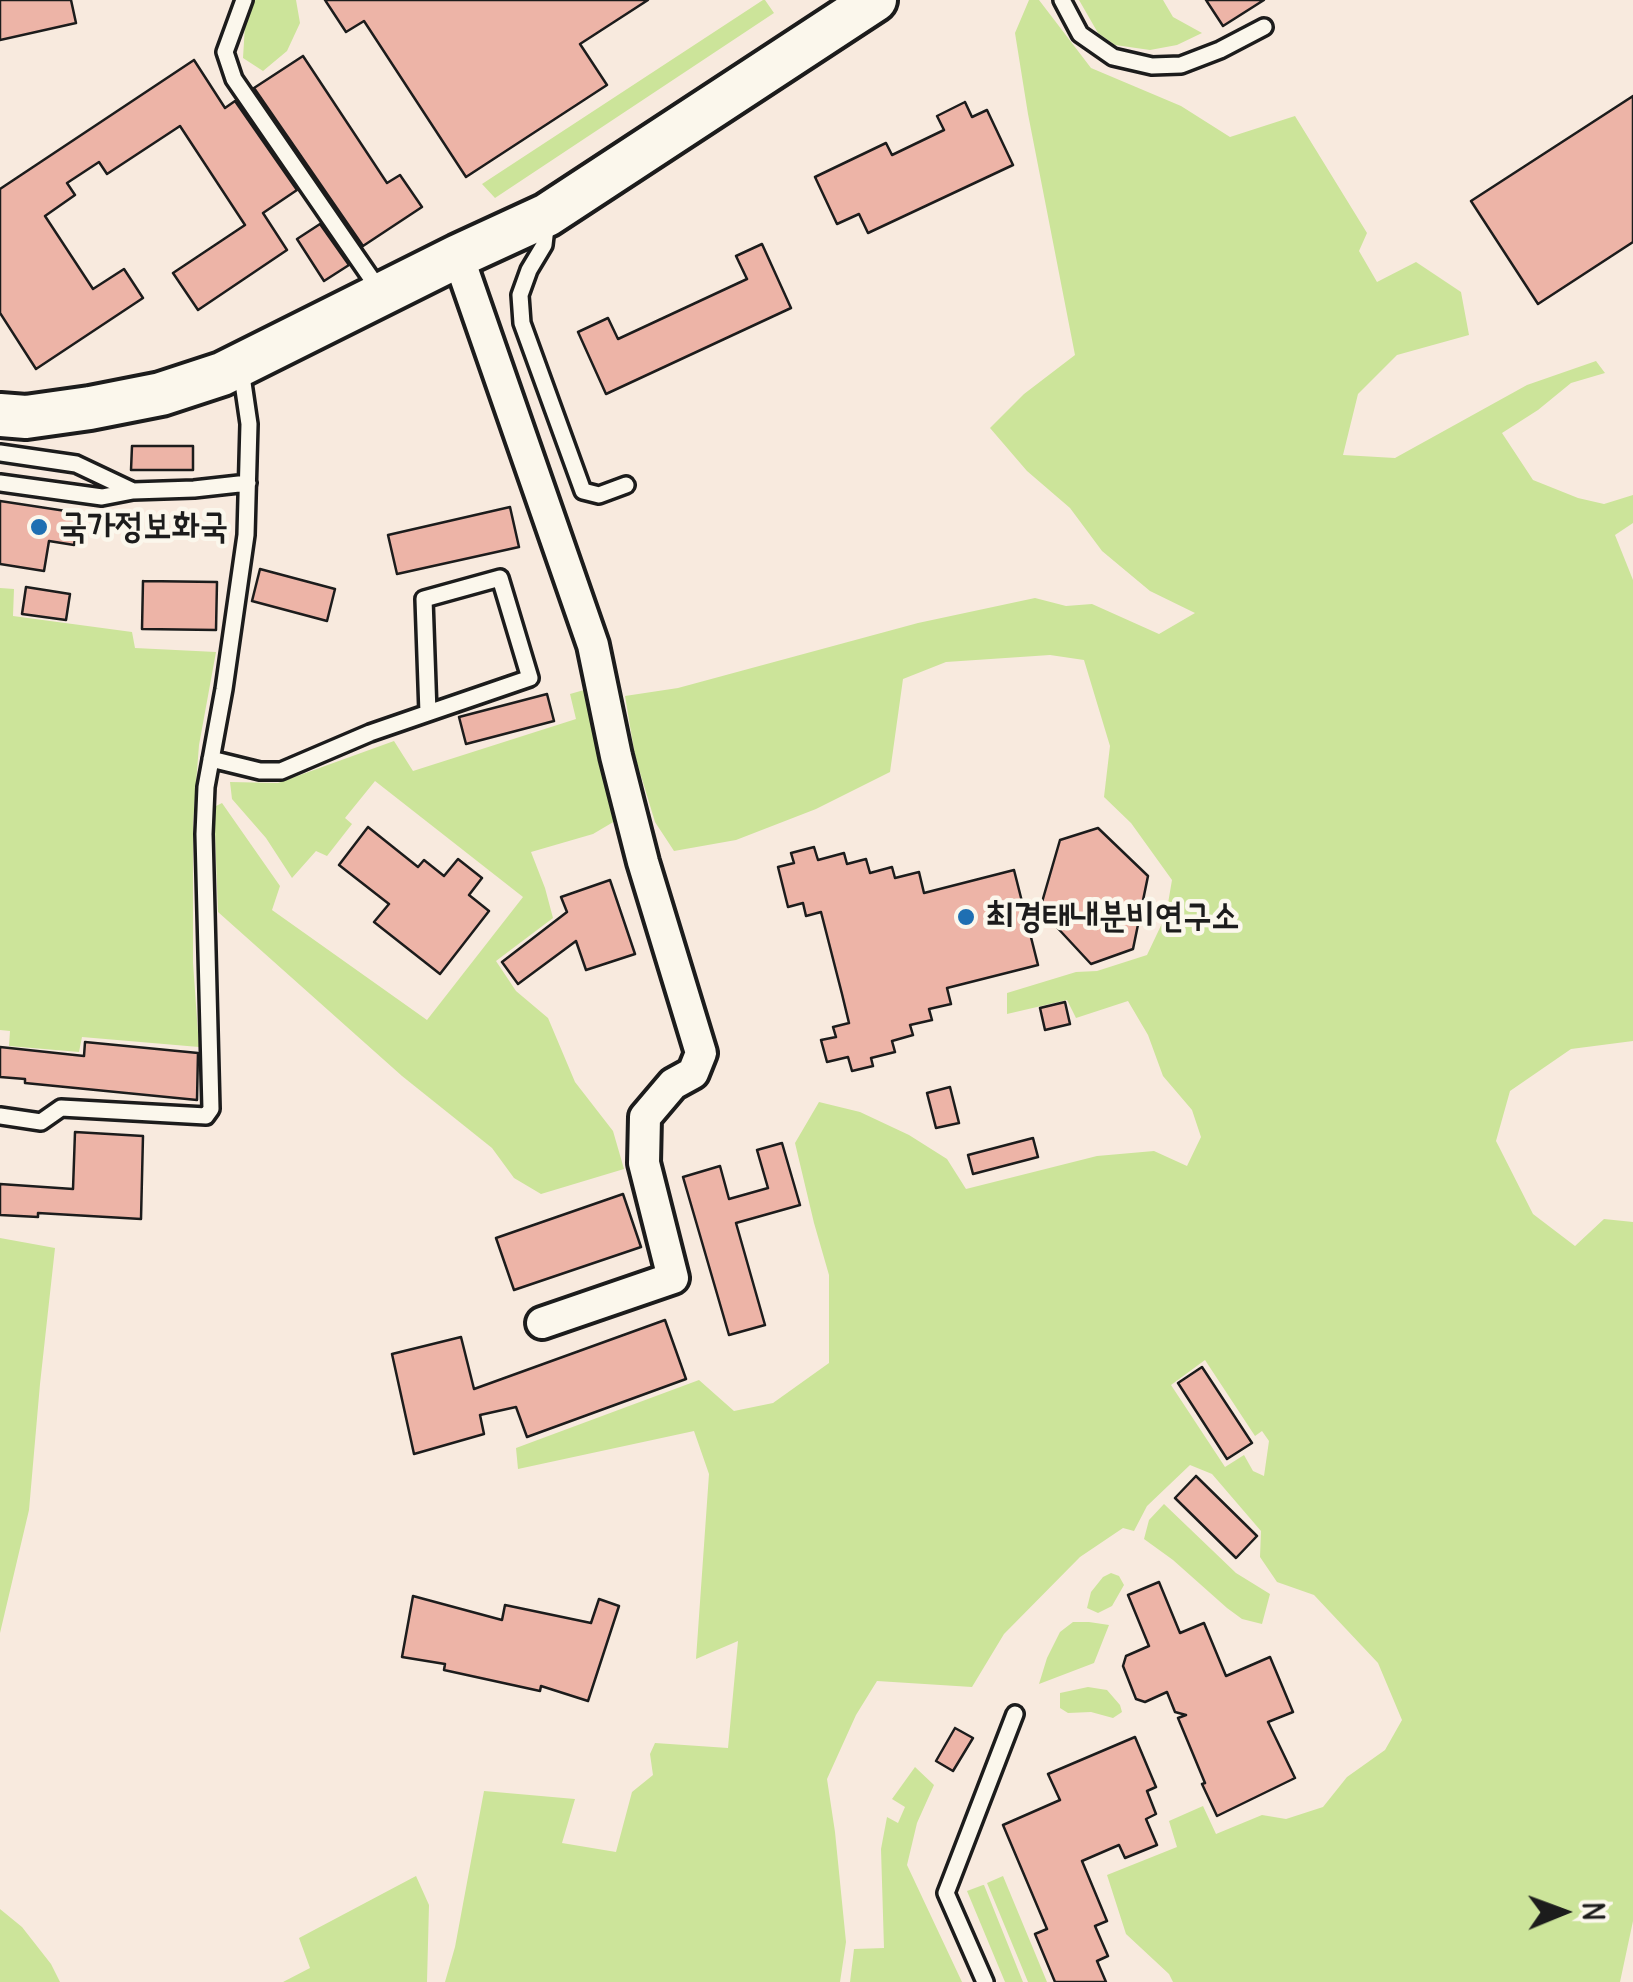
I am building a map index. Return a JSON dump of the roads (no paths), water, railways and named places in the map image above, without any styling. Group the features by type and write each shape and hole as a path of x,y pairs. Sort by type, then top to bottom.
{"street":[{"path":"0,415 74,410 161,394 222,374 547,216 874,0"},
{"path":"458,256 593,645 643,862 701,1053 693,1074 674,1084 646,1117 644,1163 673,1278 542,1323"}],"lane":[{"path":"244,0 225,52 234,79 382,294"},
{"path":"1062,0 1080,34 1113,57 1152,66 1180,66 1264,27"},
{"path":"547,216 544,245 520,295 522,323 583,492 599,495 626,485"},
{"path":"0,1116 41,1122 62,1108 206,1116 210,1109 204,834 206,787 244,555 249,424 240,365"},
{"path":"0,453 76,464 134,492"},
{"path":"0,482 102,498 248,483"},
{"path":"212,759 260,771 280,771 370,733 530,678 500,578 424,599 428,713"},
{"path":"985,1982 946,1893 1015,1714"}],"place":[{"name":"국가정보화국","path":"39,527"},
{"name":"최경태내분비연구소","path":"966,917"}]}
